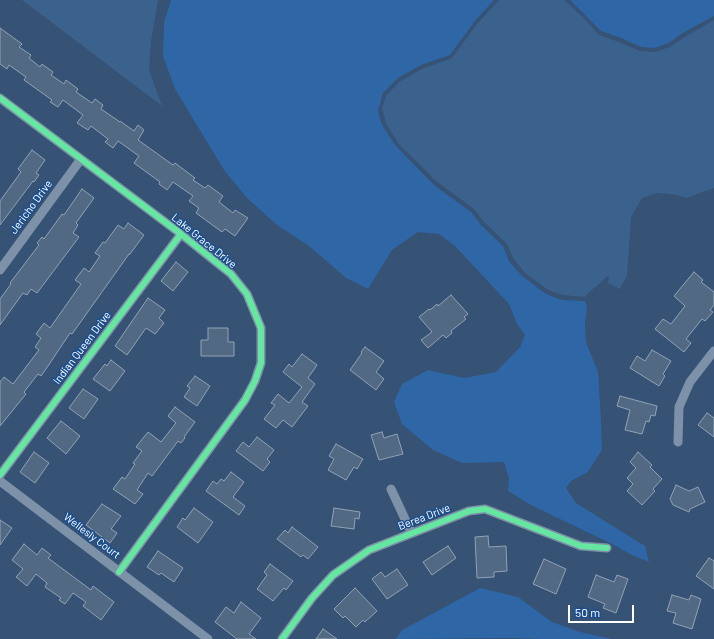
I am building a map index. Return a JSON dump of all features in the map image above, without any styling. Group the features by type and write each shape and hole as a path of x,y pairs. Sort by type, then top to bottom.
{"street":[{"name":"Lake Grace Drive","path":"0,98 181,234 231,274 248,294 261,328 261,363 255,381 245,400 119,572"},
{"name":"Jericho Drive","path":"0,270 81,159"},
{"name":"Indian Queen Drive","path":"0,475 181,234"},
{"path":"678,442 679,407 690,382 714,351"},
{"name":"Wellesly Court","path":"0,481 208,639"},
{"path":"391,489 411,532"},
{"name":"Berea Drive","path":"282,639 312,598 333,575 369,550 411,532 469,511 485,509 581,546 607,548"}],"shaded area":[{"path":"22,0 158,0 151,41 149,70 162,106"},
{"path":"171,0 494,0 475,21 450,55 421,65 398,78 383,93 378,111 382,125 395,145 434,185 471,212 481,225 503,246 509,261 521,275 546,294 562,300 585,301 587,308 585,322 586,342 598,372 602,450 588,472 571,481 566,488 576,503 645,546 649,562 531,505 508,491 509,478 504,462 462,463 433,450 402,424 394,402 402,384 428,370 464,378 496,372 520,347 525,335 517,324 509,304 455,246 439,234 418,232 392,250 368,289 346,278 309,246 277,225 246,197 224,170 175,89 163,56 164,22"},
{"path":"499,0 564,0 584,18 599,35 640,51 655,52 670,47 714,20 714,188 686,198 678,195 657,193 642,198 631,217 627,276 620,289 608,283 609,275 584,297 563,295 548,290 524,272 513,258 507,244 484,222 474,209 436,181 398,143 386,123 382,109 386,96 399,82 422,69 452,58 477,24"},
{"path":"570,0 714,0 714,16 681,34 669,43 655,48 641,47 601,31"},
{"path":"480,588 518,597 552,622 580,632 612,639 396,639 402,630"}],"building":[{"path":"0,28 22,44 19,47 31,55 29,58 40,67 42,64 53,72 51,75 64,84 66,80 78,89 76,92 92,103 95,99 103,105 101,109 134,131 138,125 144,130 138,140 173,165 175,163 195,178 193,180 205,188 208,185 223,196 219,202 233,213 235,210 248,218 235,236 225,229 222,232 196,213 199,208 189,201 193,196 173,182 167,190 159,184 160,182 134,163 139,156 118,141 113,148 105,142 108,139 91,126 88,130 77,123 83,115 63,100 58,107 50,102 52,100 24,80 26,77 9,65 7,69 0,64"},
{"path":"32,150 45,160 36,173 39,175 0,225 0,201 21,172 18,169"},
{"path":"82,189 94,198 76,223 78,225 73,233 79,237 37,293 31,289 27,295 23,293 0,325 0,299 11,284 10,283 39,245 37,243 42,237 44,239 62,214 64,215"},
{"path":"128,223 144,235 72,334 70,333 41,376 38,374 24,392 26,394 0,426 0,382 4,377 13,384 39,350 35,347 41,338 36,334 44,323 50,328 81,284 75,280 84,268 89,272 100,256 95,253 103,242 105,243 118,225 124,229"},
{"path":"176,262 188,272 173,291 161,281"},
{"path":"694,272 703,280 701,282 714,292 714,305 710,310 713,312 705,321 702,319 686,339 691,343 684,352 655,329 663,319 671,324 685,306 674,296"},
{"path":"451,295 468,314 464,317 466,319 451,331 452,333 446,338 443,335 428,348 421,340 432,332 419,317 437,304 438,306"},
{"path":"148,298 165,310 159,318 164,323 155,334 146,328 127,355 115,346"},
{"path":"208,328 228,328 228,342 234,342 234,356 201,356 201,340 208,340"},
{"path":"365,347 384,361 376,372 384,379 376,390 350,370"},
{"path":"652,350 671,361 663,374 665,376 659,386 630,368 637,356 645,361"},
{"path":"302,354 317,365 308,378 315,384 302,402 308,406 292,427 283,420 276,428 264,419 275,405 271,403 278,394 289,403 302,387 283,372 289,364 292,367"},
{"path":"111,360 125,371 110,391 93,379 105,364 107,366"},
{"path":"195,376 210,386 197,406 184,397 190,388 187,386"},
{"path":"83,389 98,399 84,419 69,408"},
{"path":"620,396 657,406 655,416 651,415 649,422 646,421 642,434 625,430 630,410 617,406"},
{"path":"175,407 195,422 184,437 185,438 181,443 178,441 152,476 148,473 137,490 143,494 135,504 113,489 122,477 125,479 135,464 133,463 142,451 136,447 148,432 161,442 176,423 168,416"},
{"path":"707,413 714,418 714,437 698,425"},
{"path":"61,421 80,436 66,454 47,438"},
{"path":"382,432 384,438 397,434 403,454 379,460 371,435"},
{"path":"257,437 274,450 267,459 270,462 263,471 236,451 243,442 249,447"},
{"path":"336,444 363,459 357,469 354,467 346,480 328,470 334,459 329,456"},
{"path":"34,452 49,463 35,483 20,472"},
{"path":"638,452 652,465 650,467 662,479 653,489 655,491 642,505 627,491 633,484 627,478 636,468 630,462"},
{"path":"231,472 244,482 233,497 245,506 239,515 206,491 213,481 217,484 221,479 224,481"},
{"path":"676,485 689,491 698,487 705,502 690,509 689,512 673,505 670,499"},
{"path":"102,504 121,516 111,529 117,533 110,543 86,525"},
{"path":"194,508 213,522 198,543 177,527 183,518 185,520"},
{"path":"334,508 360,512 359,519 355,518 354,529 331,526"},
{"path":"0,520 12,528 0,545"},
{"path":"292,527 318,547 308,559 303,555 301,557 277,539 285,530 288,533"},
{"path":"488,536 489,547 506,546 507,571 494,572 494,577 477,578 475,537"},
{"path":"24,544 37,555 42,548 51,555 48,558 91,590 93,586 114,602 101,620 83,606 86,602 73,593 65,604 59,600 61,598 45,587 47,583 36,574 27,586 16,577 23,569 12,560"},
{"path":"448,546 456,558 432,575 423,562"},
{"path":"158,551 183,568 174,582 161,573 159,575 147,567"},
{"path":"709,558 714,561 714,589 696,576"},
{"path":"544,559 566,569 556,594 533,584"},
{"path":"270,564 293,581 286,590 284,588 273,601 257,589 267,575 264,572"},
{"path":"397,569 408,585 387,599 372,579 381,572 385,577"},
{"path":"596,575 614,582 617,575 628,579 616,613 603,608 605,604 588,597"},
{"path":"355,588 377,611 365,622 363,620 356,627 345,616 343,618 334,609"},
{"path":"672,595 689,600 691,595 701,599 692,629 673,623 676,613 667,611"},
{"path":"241,602 261,618 249,634 256,639 237,639 215,622 226,607 234,613"},
{"path":"323,629 337,639 316,639"}],"cycle path":[{"path":"0,98 181,234 231,274 247,294 261,328 261,363 255,381 245,400 119,572"},
{"path":"0,475 181,234"},
{"path":"282,639 312,598 333,575 369,550 469,511 485,509 581,546 607,548"}]}
